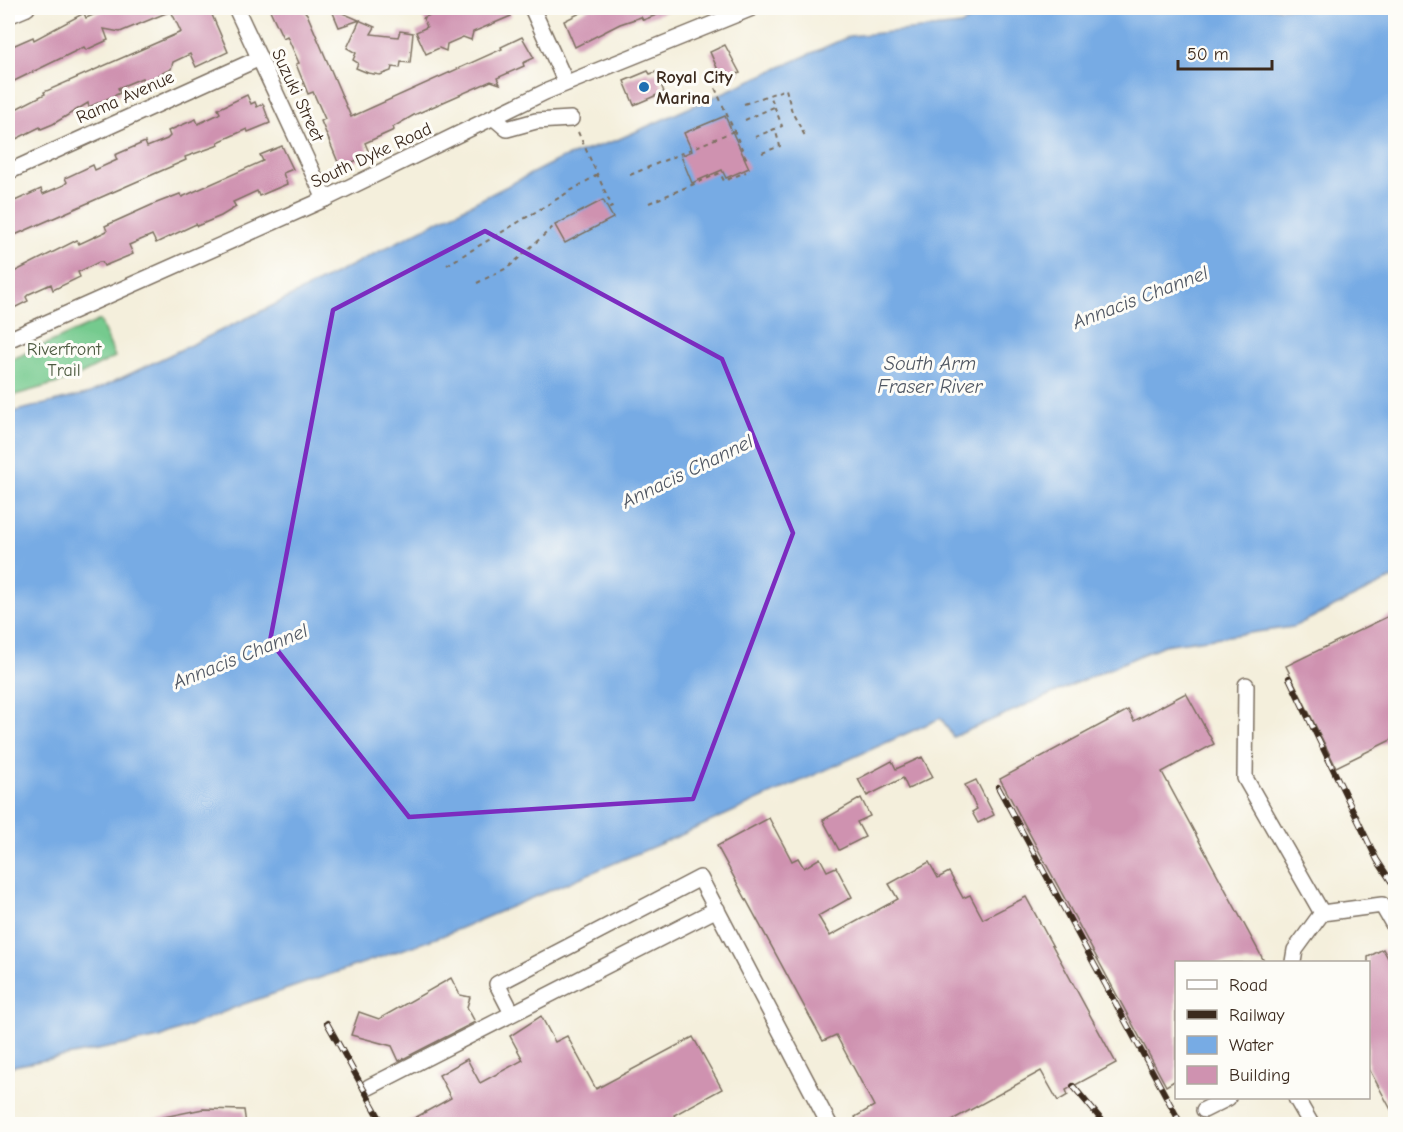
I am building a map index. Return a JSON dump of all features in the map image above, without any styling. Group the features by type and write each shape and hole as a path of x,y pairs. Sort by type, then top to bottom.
{"street":[{"path":"8,16 27,8"},
{"name":"Suzuki Street","path":"237,8 326,199"},
{"path":"532,8 566,83"},
{"name":"South Dyke Road","path":"8,340 326,199 566,83 752,8"},
{"name":"Rama Avenue","path":"8,172 260,58"},
{"path":"494,118 507,129 536,121 572,119"},
{"path":"1246,685 1245,778 1322,913"},
{"path":"512,1013 497,984 700,878 829,1125"},
{"path":"1293,961 1295,950 1322,913 1382,905 1395,929"},
{"path":"369,1087 717,909"},
{"path":"1204,1110 1226,1099"},
{"path":"1297,1099 1311,1125"}],"path":[{"path":"994,13 1016,8"},
{"path":"708,72 747,159"},
{"path":"744,104 786,88 792,112 804,136"},
{"path":"754,137 782,126 770,95"},
{"path":"744,120 774,107"},
{"path":"762,153 780,146 775,129"},
{"path":"630,175 734,131"},
{"path":"583,144 612,207 608,209"},
{"path":"649,203 720,173 724,181 746,172"},
{"path":"447,265 597,176"},
{"path":"477,284 509,267 555,225"}],"highlighted area":[{"path":"485,231 722,359 793,533 693,799 409,817 270,641 333,310"}],"green space":[{"name":"Riverfront Trail","path":"100,320 115,357 72,379 8,397 8,361"}],"water":[{"name":"South Arm Fraser River","path":"993,8 1395,8 1395,577 1293,627 1164,645 953,737 941,718 681,835 442,936 241,1005 160,1038 8,1067 8,413 90,393 266,309 560,159 617,140 850,36 961,25"}],"building":[{"path":"110,8 209,8 228,52 196,67 190,54 173,62 171,69 144,82 142,78 118,88 120,93 89,107 88,103 53,124 41,129 40,127 8,143 8,113 45,94 44,92 181,32 171,11 120,32 104,29 108,40 86,50 84,47 8,84 8,48 33,37 34,40 84,13 86,18"},
{"path":"269,8 302,8 307,14 351,117 502,49 501,47 522,37 534,58 523,63 524,66 497,78 500,84 491,81 414,115 393,127 394,130 365,143 370,155 340,167 321,121 325,119 313,92 308,94 296,64 299,63 287,36 283,38"},
{"path":"331,8 359,20 339,27"},
{"path":"445,8 507,8 511,16 473,32 471,40 463,37 447,44 446,51 439,48 426,54 416,32 427,27 423,18"},
{"path":"590,8 673,9 643,20 641,17 620,24 575,47 564,21"},
{"path":"360,20 375,27 371,34 398,37 400,31 413,33 410,63 401,62 400,68 392,67 391,71 380,75 356,68 358,63 353,60 356,53 347,48"},
{"path":"725,45 740,73 722,79 710,52"},
{"name":"Royal City Marina","path":"648,71 650,74 656,72 664,92 634,105 624,81"},
{"path":"247,95 251,104 255,102 257,107 263,104 270,123 248,132 247,129 218,142 219,145 185,157 186,160 8,238 8,204 41,189 43,194 64,185 67,182 65,178 93,165 95,170 117,160 115,155 145,142 147,147 167,139 170,136 168,131 196,119 198,124 220,113 218,109"},
{"path":"725,116 749,168 726,178 722,170 692,183 681,156 692,151 684,133"},
{"path":"282,146 293,169 283,173 287,184 259,196 257,191 233,202 236,207 221,216 197,226 196,224 156,243 152,235 129,245 133,254 104,266 102,262 99,262 78,272 80,277 53,290 51,284 29,294 26,297 28,301 8,311 8,275 77,240 79,244 107,231 105,226 154,204 180,194 182,197 263,161 260,155"},
{"path":"603,200 613,218 565,243 555,225"},
{"path":"1395,613 1395,738 1336,767 1286,666"},
{"path":"1186,693 1214,744 1162,772 1264,961 1175,961 1175,1081 1166,1086 1000,779 1128,710 1134,721"},
{"path":"922,757 933,777 908,789 903,778 867,796 858,779 892,761 896,769"},
{"path":"976,780 994,815 978,823 972,812 977,809 965,785"},
{"path":"861,798 870,816 857,822 865,837 839,850 823,820"},
{"path":"769,818 792,861 798,858 804,868 820,858 827,871 836,867 852,897 818,916 830,936 898,899 889,884 929,862 938,878 949,872 963,898 970,895 983,919 1026,897 1116,1063 1066,1090 1068,1095 1058,1101 1041,1071 943,1125 859,1125 855,1117 874,1106 836,1035 823,1041 717,846"},
{"path":"1383,949 1395,971 1395,1117 1370,1071 1370,961 1368,957"},
{"path":"451,978 460,995 470,997 467,1007 475,1022 399,1061 392,1046 351,1035 359,1012 379,1019"},
{"path":"541,1016 555,1042 567,1036 596,1089 693,1037 722,1089 674,1115 679,1125 402,1125 451,1098 439,1075 467,1059 480,1083 523,1060 510,1036"},
{"path":"203,1109 244,1110 246,1125 150,1125 149,1120"}],"railway":[{"path":"1289,678 1377,860 1396,889"},
{"path":"998,787 1181,1124"},
{"path":"327,1023 383,1124"},
{"path":"1073,1086 1105,1124"}],"place":[{"name":"Royal City Marina","path":"644,87"}],"water label":[{"name":"Annacis Channel","path":"1140,297"},
{"name":"Annacis Channel","path":"687,471"},
{"name":"Annacis Channel","path":"240,656"}]}
